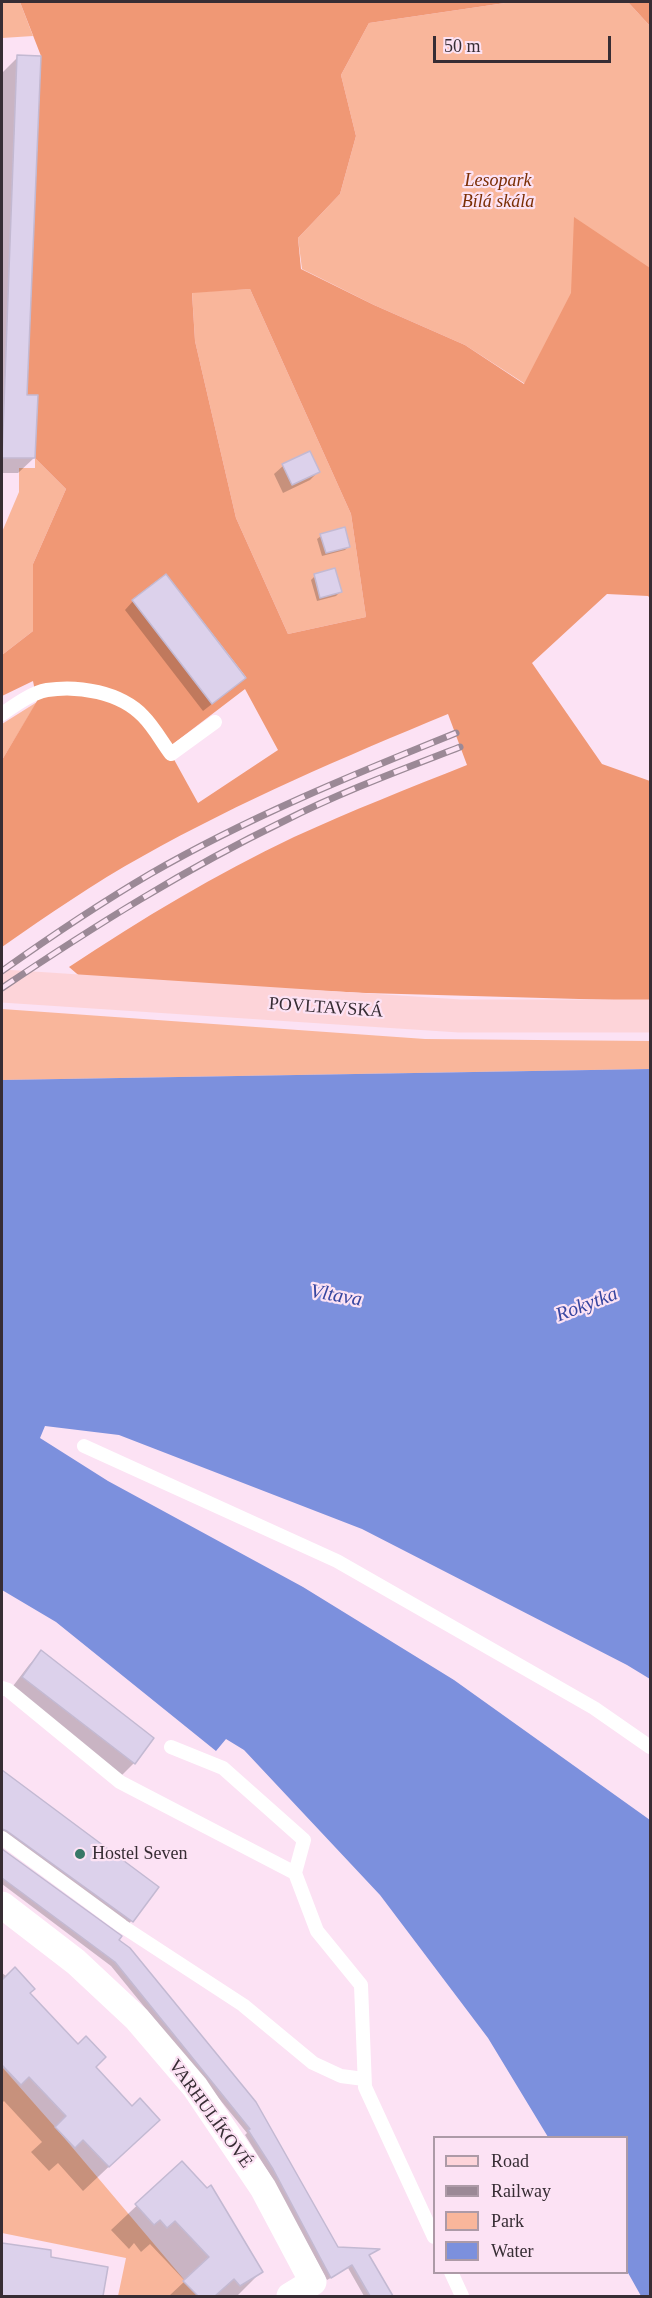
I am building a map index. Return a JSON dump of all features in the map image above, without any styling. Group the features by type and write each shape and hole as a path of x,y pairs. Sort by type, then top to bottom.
{"main road":[{"name":"POVLTAVSKÁ","path":"2,986 460,1016 651,1016"}],"street":[{"name":"VARHULÍKOVÉ","path":"2,1905 76,1962 137,2019 195,2087 263,2188 313,2282 290,2296"}],"lane":[{"path":"2,714 18,703 45,690 83,689 112,696 143,715 171,754 215,722"},
{"path":"84,1446 337,1561 594,1708 651,1748"},
{"path":"2,1688 8,1690 120,1782 295,1873"},
{"path":"171,1747 223,1768 304,1840 295,1873 317,1931 361,1985 364,2087 433,2233"},
{"path":"2,1838 122,1926 243,2005 313,2063 342,2076 364,2079"},
{"path":"452,2274 462,2296"}],"green space":[{"path":"2,2 20,2 33,36 2,38"},
{"name":"Lesopark Bílá skála","path":"512,2 628,2 650,26 650,559 570,413 465,345 374,305 302,269 298,238 340,194 356,136 341,75 369,23"},
{"path":"250,289 351,514 366,617 288,634 236,518 195,341 192,292"},
{"path":"35,458 66,489 33,564 33,631 2,655 2,532 19,492 19,468 35,468"},
{"path":"37,702 2,760 2,724"},
{"path":"2,1009 425,1039 650,1041 650,1069 2,1080"},
{"path":"2,2067 198,2296 118,2296 126,2258 2,2233"}],"shaded area":[{"path":"20,2 512,2 369,23 341,75 356,136 340,194 298,238 301,269 374,305 465,345 524,384 571,293 574,217 650,268 650,598 648,596 607,594 532,663 602,764 650,781 650,1001 366,993 83,979 69,967 179,898 265,851 337,818 467,765 448,714 293,780 180,836 107,877 2,947 2,760 37,701 33,681 2,696 2,655 33,631 33,564 66,489 35,458 37,396 27,395 41,56","holes":["250,289 351,514 366,617 288,634 236,518 195,341 192,293","166,574 246,677 212,704 132,600","245,689 278,750 198,803 171,754 173,744"]},
{"path":"628,2 650,2 650,26"}],"water":[{"path":"650,1069 650,1679 362,1529 119,1435 45,1426 40,1438 108,1481 303,1587 454,1680 650,1820 650,2296 641,2296 628,2273 628,2136 547,2136 488,2038 380,1895 244,1750 226,1739 216,1751 56,1622 2,1590 2,1080"}],"building":[{"path":"17,55 41,56 27,395 38,395 35,458 2,458"},
{"path":"310,451 320,472 292,485 282,464"},
{"path":"345,527 350,547 326,553 320,534"},
{"path":"335,568 342,592 320,598 314,574"},
{"path":"166,574 246,678 212,704 132,600"},
{"path":"41,1650 154,1738 135,1764 22,1677"},
{"name":"Hostel Seven","path":"2,1770 159,1887 133,1922 2,1829"},
{"path":"2,1849 122,1936 119,1940 130,1948 256,2102 338,2247 380,2249 369,2255 393,2296 370,2296 352,2265 331,2278 273,2169 248,2130 250,2129 115,1962 2,1878"},
{"path":"15,1967 35,1989 30,1993 78,2044 86,2036 106,2057 96,2067 132,2106 140,2098 160,2120 109,2167 83,2140 75,2148 55,2127 66,2116 29,2077 21,2085 2,2065 2,1980"},
{"path":"182,2161 207,2188 211,2185 263,2272 240,2286 234,2279 215,2296 198,2296 183,2281 209,2257 175,2221 167,2228 160,2220 154,2225 135,2204"},
{"path":"2,2243 51,2250 51,2257 108,2267 103,2296 2,2296"}],"railway":[{"path":"2,971 93,909 150,874 224,834 300,798 456,733"},
{"path":"2,988 140,900 247,839 349,791 460,747"}],"place":[{"name":"Hostel Seven","path":"80,1854"}],"water label":[{"name":"Vltava","path":"336,1296"},
{"name":"Rokytka","path":"587,1305"}]}
